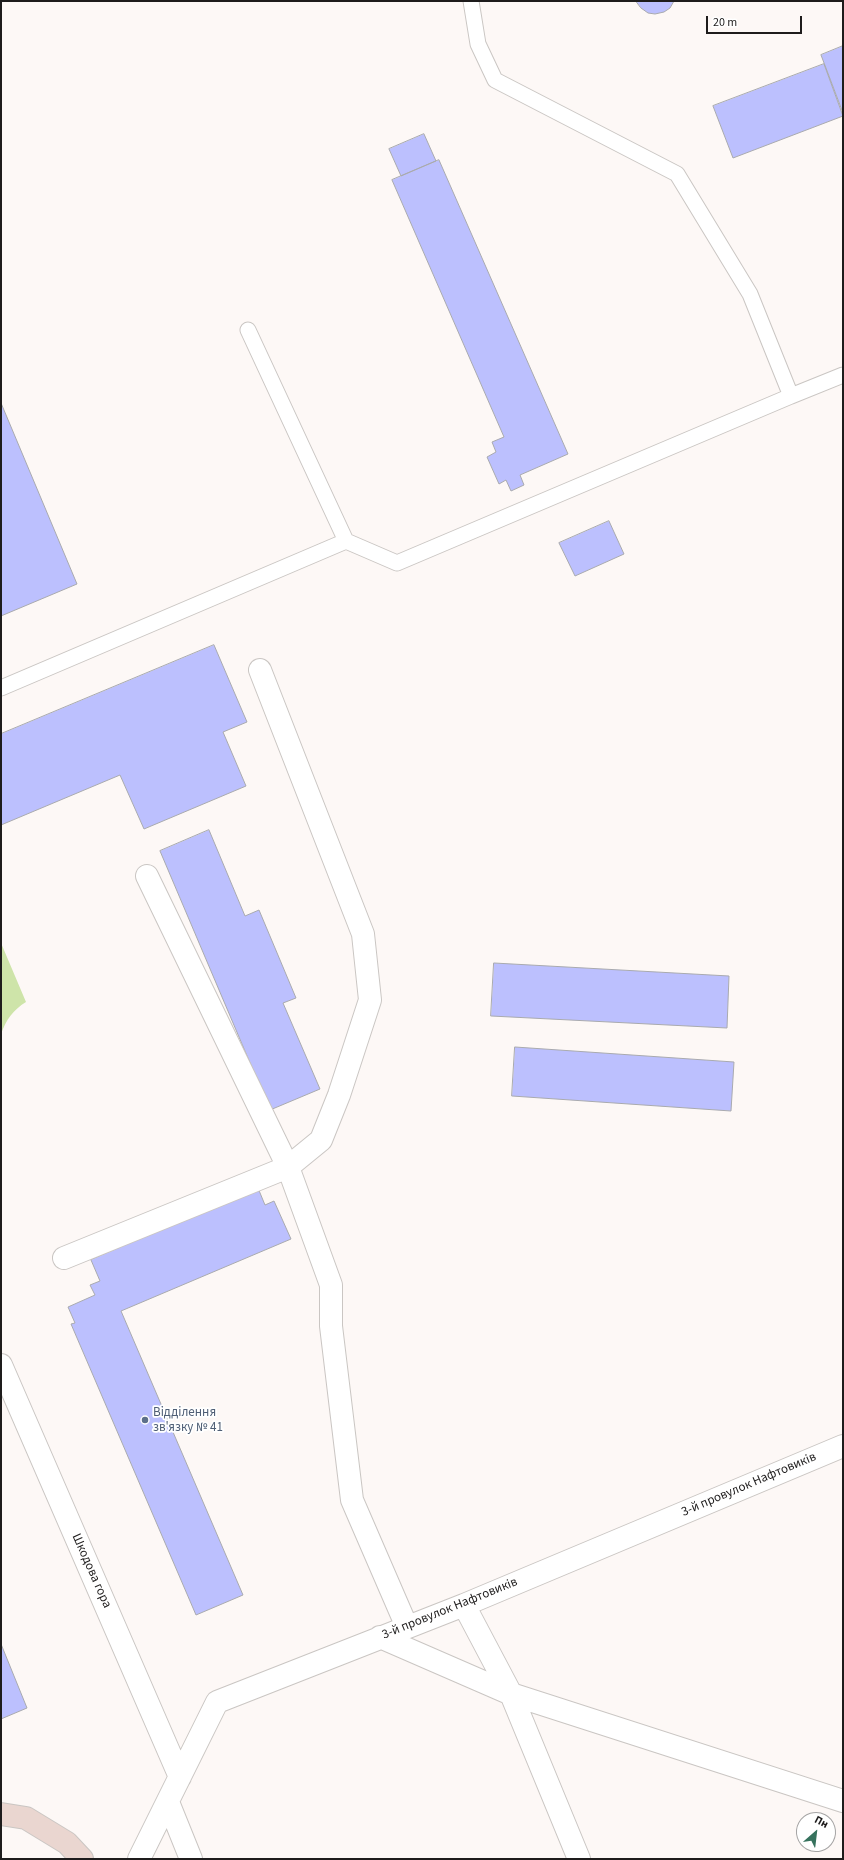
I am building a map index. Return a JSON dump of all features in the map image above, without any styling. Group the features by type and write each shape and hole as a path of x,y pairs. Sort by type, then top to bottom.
{"street":[{"path":"64,1258 288,1167 321,1140 339,1095 370,1000 363,934 260,670"},
{"path":"146,876 288,1167 331,1285 331,1326 352,1500 407,1627"},
{"name":"Шкодова гора","path":"1,1365 180,1777"},
{"name":"3-й провулок Нафтовиків","path":"139,1859 217,1702 464,1605 843,1446"},
{"path":"464,1605 511,1694 579,1859"},
{"path":"380,1637 511,1694 843,1800"},
{"path":"168,1802 191,1859"},
{"path":"1,1814 26,1818 67,1844 82,1859"}],"lane":[{"path":"470,1 478,44 495,80 677,174 750,294 791,396"},
{"path":"248,330 346,541 397,563 843,375"},
{"path":"1,688 346,541"}],"green space":[{"path":"1,943 26,1002 17,1008 10,1016 1,1034"}],"building":[{"path":"636,1 674,1 670,8 664,12 655,14 648,13 641,8"},
{"path":"843,46 843,113 821,55"},
{"path":"824,64 843,116 733,158 713,106"},
{"path":"424,134 436,161 401,176 389,149"},
{"path":"439,160 568,454 520,475 524,485 511,491 506,480 499,484 487,457 496,452 492,442 504,437 392,180"},
{"path":"1,403 77,584 1,616"},
{"path":"609,521 624,554 575,576 559,543"},
{"path":"214,645 247,722 223,732 246,786 144,829 120,775 1,825 1,734"},
{"path":"209,830 245,916 259,910 296,998 283,1003 320,1089 270,1110 160,851"},
{"path":"494,963 729,976 727,1028 491,1016"},
{"path":"515,1047 734,1062 731,1111 512,1096"},
{"path":"258,1188 265,1205 274,1201 291,1239 121,1311 243,1595 196,1615 71,1324 75,1323 68,1307 95,1295 90,1285 100,1281 91,1260"},
{"path":"1,1644 27,1708 1,1719"}],"place":[{"name":"Відділення зв'язку № 41","path":"145,1420"}]}
